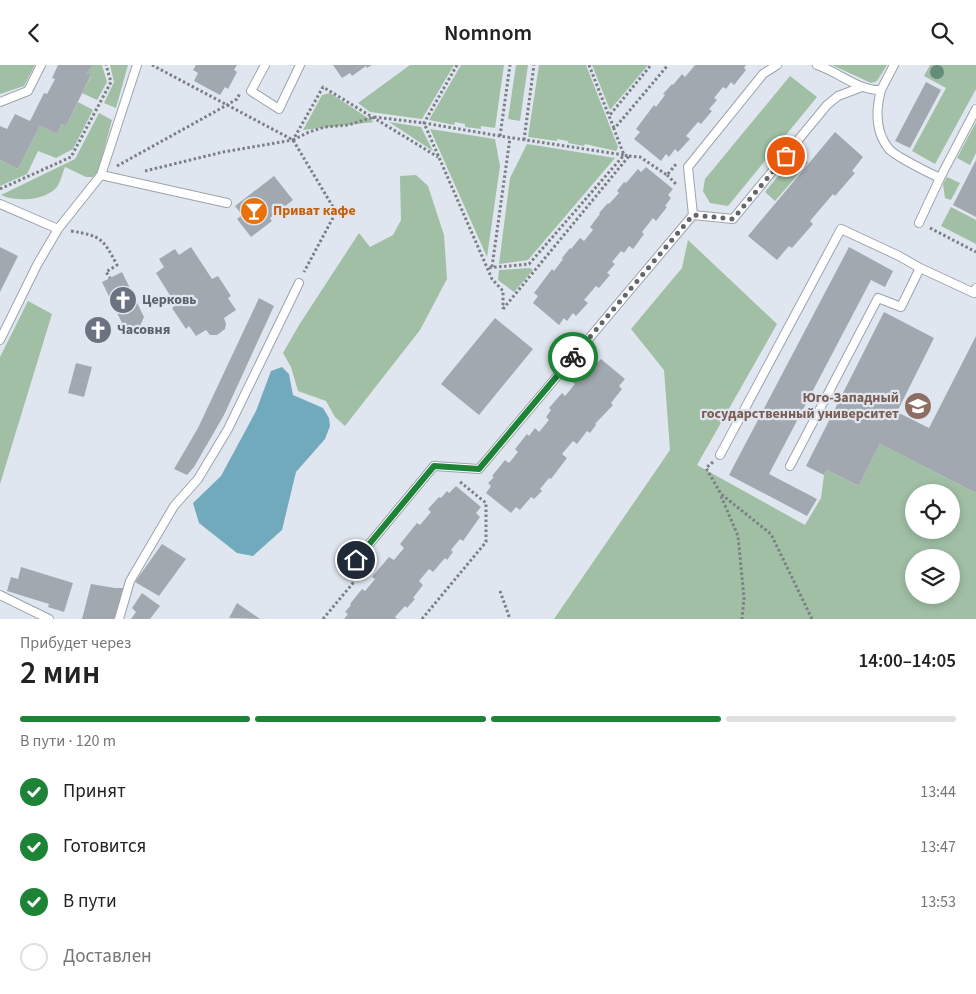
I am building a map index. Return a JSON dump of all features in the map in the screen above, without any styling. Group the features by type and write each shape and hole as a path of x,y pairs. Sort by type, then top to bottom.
{"lane":[{"path":"0,102 28,91 41,65"},
{"path":"0,340 37,265 58,229 102,175 137,65"},
{"path":"265,65 250,91 278,109 300,65"},
{"path":"356,560 434,466 479,469 693,215 688,167 763,74 777,65"},
{"path":"817,65 862,87 881,90"},
{"path":"894,65 881,90 876,107 880,134 890,150 940,178"},
{"path":"693,215 733,219 827,105 838,97 862,87"},
{"path":"919,223 976,109"},
{"path":"102,175 227,203"},
{"path":"0,204 58,229"},
{"path":"720,455 842,229 974,293 976,288"},
{"path":"790,465 878,298 901,307 920,268"},
{"path":"118,619 130,581 174,506 198,479 228,429 298,283"},
{"path":"0,595 49,619"}],"path":[{"path":"0,189 71,157 111,83 106,65"},
{"path":"152,65 293,140 336,212 298,283"},
{"path":"424,123 458,65"},
{"path":"500,137 510,65"},
{"path":"524,140 534,65"},
{"path":"589,65 624,155"},
{"path":"609,115 651,65"},
{"path":"614,129 668,65"},
{"path":"102,175 237,99 244,85"},
{"path":"293,140 324,87 438,157"},
{"path":"139,171 222,152 293,140 308,132 325,127 348,125 374,117 424,123 500,137 640,157 667,175 678,162"},
{"path":"424,123 492,279 503,291 503,309 629,156"},
{"path":"492,267 510,138"},
{"path":"487,268 529,264 624,155"},
{"path":"919,223 976,252"},
{"path":"58,229 93,235 105,243 117,265 106,272 110,278"},
{"path":"720,455 706,468 721,494 738,536 744,598 742,619"},
{"path":"422,619 486,542 486,503 459,481"},
{"path":"721,494 771,534 812,619"},
{"path":"500,591 510,619"}],"green space":[{"path":"0,65 35,65 24,86 0,94"},
{"path":"91,65 102,65 107,82 97,100 82,93 91,76 87,73"},
{"path":"110,65 128,65 116,108 104,103 114,82"},
{"path":"410,65 454,65 422,119 370,112 358,103"},
{"path":"461,65 504,65 495,128 481,126 481,129 465,127 465,124 455,122 454,125 429,120"},
{"path":"516,65 528,65 520,121 508,119"},
{"path":"539,65 586,65 618,147 616,151 585,144 584,146 568,143 568,141 557,139 557,141 528,137"},
{"path":"592,65 648,65 610,110"},
{"path":"832,65 887,65 877,81 871,83"},
{"path":"930,65 976,65 976,89 935,164 912,151 946,88 924,76"},
{"path":"790,76 817,97 728,206 710,203 703,191 705,179"},
{"path":"330,93 374,122 303,130 322,95"},
{"path":"78,102 93,110 73,149 56,158 38,151 27,174 0,186 0,160 18,169 40,126 57,134 62,124 66,126"},
{"path":"99,113 112,120 98,172 93,177 86,177 65,167 60,182 50,193 29,199 14,199 1,195 75,159"},
{"path":"389,122 421,127 433,151"},
{"path":"976,122 976,153 970,165 957,158"},
{"path":"430,129 495,139 500,166 487,257"},
{"path":"527,144 615,158 528,260 499,264 510,178"},
{"path":"797,153 808,163 775,201 765,192"},
{"path":"416,175 428,186 444,235 447,279 420,330 345,426 335,417 326,401 298,391 291,367 283,353 359,233 370,247 393,235 401,220 400,176"},
{"path":"947,177 960,183 951,200 945,198 943,184"},
{"path":"951,207 976,220 976,244 941,226"},
{"name":"Юго-Западный государственный университет","path":"688,240 777,324 697,465 805,525 821,498 824,475 827,470 859,486 880,444 958,484 905,484 905,539 960,539 960,485 976,493 976,619 554,619 670,450 664,370 631,329 682,268"},
{"path":"530,268 533,270 514,292 498,280 499,270"},
{"path":"28,301 52,314 0,484 0,357"}],"water":[{"path":"282,367 289,374 293,395 323,408 329,418 330,426 325,439 296,472 282,530 253,556 237,553 199,523 193,503 221,476 256,411 271,371"}],"building":[{"path":"58,65 92,65 87,73 91,75 66,126 62,124 57,134 40,126 18,169 0,160 0,126 7,129 15,114 30,121 44,93 47,94 55,79 52,78"},
{"path":"196,65 237,65 234,70 237,72 228,89 225,87 220,95 194,81 198,73 193,70"},
{"path":"333,65 372,65 367,68 366,66 352,76 350,73 342,78"},
{"path":"695,65 746,65 744,68 746,70 734,85 731,82 726,89 723,87 714,98 717,100 709,109 712,111 701,124 698,122 686,136 690,139 678,152 675,149 669,157 666,154 661,161 634,139 640,132 636,129 654,105 656,107 665,95 663,94 672,84 682,74 685,77"},
{"path":"926,82 941,90 910,148 895,141"},
{"path":"835,132 863,157 852,171 855,173 835,196 833,194 810,221 813,224 792,248 789,246 777,260 748,236"},
{"path":"976,160 976,217 953,205"},
{"path":"646,167 673,189 668,195 671,198 665,206 667,207 656,221 653,218 642,232 644,234 633,249 629,246 624,253 621,251 612,262 615,264 607,273 610,275 599,288 596,286 584,300 588,303 576,316 573,313 567,321 564,318 559,325 533,303 538,296 534,293 552,269 554,271 570,248 580,238 584,241 593,230 590,227 599,213 619,193 617,191 624,182 626,183 638,169 641,172"},
{"path":"274,176 293,200 270,218 272,221 251,237 237,219 242,215 235,206"},
{"path":"0,247 18,256 0,292"},
{"path":"191,247 212,279 218,276 231,296 228,298 236,310 224,318 225,329 217,335 210,335 206,330 196,336 189,326 186,329 172,308 176,305 156,273 164,267 159,259 175,249 179,255"},
{"path":"849,247 893,271 885,287 871,280 769,474 817,499 807,516 729,475"},
{"name":"Церковь","path":"122,272 144,317 140,326 134,330 124,327 102,282"},
{"path":"259,298 274,306 224,415 194,467 187,475 174,469 198,428"},
{"path":"884,312 934,338 897,412 929,428 976,336 976,493 880,444 859,486 827,470 824,475 806,466"},
{"path":"495,318 533,349 479,415 441,384"},
{"name":"Часовня","path":"99,320 106,336 97,340 89,325"},
{"path":"601,359 625,379 619,386 622,389 611,403 613,405 595,424 590,433 587,431 577,444 573,441 562,454 567,458 551,479 549,478 540,489 542,491 534,499 531,497 520,510 516,507 511,513 486,493 491,486 488,483 494,477 492,476 505,460 509,463 518,452 515,449 527,434 529,436 535,428 539,432 549,420 546,417 551,410 549,408 562,393 565,396 575,384 571,381 582,368 585,370 591,362 595,365"},
{"path":"76,363 92,367 84,397 68,393"},
{"path":"456,486 481,507 476,513 480,517 463,541 460,539 451,550 453,552 447,560 445,558 433,572 429,569 419,581 423,585 413,598 415,599 395,617 397,619 344,619 348,614 345,612 350,604 362,589 365,591 375,579 372,577 389,557 394,560 404,548 400,544 417,523 420,525 431,512 428,509 439,497 441,498 447,491 449,493"},
{"path":"162,544 186,559 159,596 135,582"},
{"path":"21,567 73,583 64,612 48,607 49,604 7,591 11,577 18,579"},
{"path":"91,584 123,588 115,619 82,619"},
{"path":"142,593 160,606 150,619 131,619 136,612 132,608"},
{"path":"237,603 260,619 229,618"}],"way so far":[{"path":"573,357 693,215 733,219 786,156"}],"place":[{"name":"Приват кафе","path":"254,211"},
{"name":"Церковь","path":"123,300"},
{"name":"Часовня","path":"98,330"},
{"name":"Юго-Западный государственный университет","path":"918,406"}],"route":[{"path":"356,560 434,466 479,469 573,357"}]}
